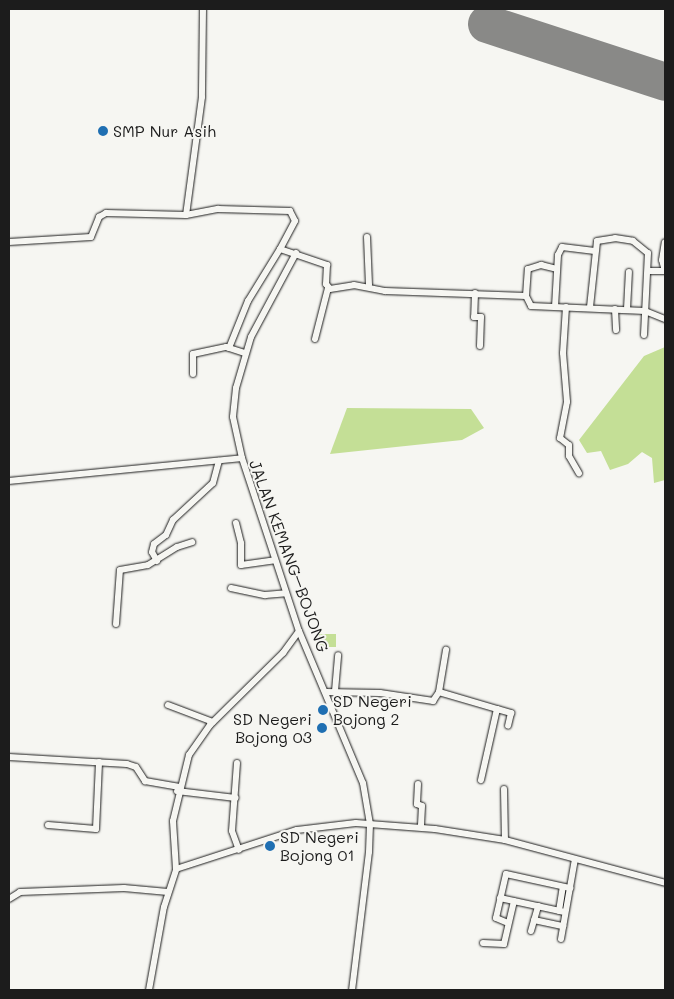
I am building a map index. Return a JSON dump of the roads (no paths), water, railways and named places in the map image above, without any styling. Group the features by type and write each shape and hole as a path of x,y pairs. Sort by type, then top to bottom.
{"street":[{"path":"186,215 202,97 203,9"},
{"path":"9,242 91,237 99,216 106,213 186,215 218,209 290,211 295,221 252,293 229,348"},
{"path":"367,237 369,285"},
{"path":"590,308 595,251 599,239 633,241 646,250 648,271 644,335"},
{"path":"648,271 665,271 662,260 665,242"},
{"path":"555,307 558,255 562,247 595,251"},
{"path":"280,249 296,253 328,266 328,288 314,339"},
{"path":"242,458 233,406 245,353 296,253"},
{"path":"557,269 537,265 528,269 526,296 531,306 627,309 645,311 665,319"},
{"path":"627,309 629,272"},
{"path":"328,288 369,285 385,291 526,296"},
{"path":"474,293 474,317 481,317 480,346"},
{"path":"566,307 563,354 567,402 560,438 569,445 569,458 579,472"},
{"path":"615,309 616,330"},
{"path":"193,374 192,354 229,348 245,353"},
{"name":"JALAN KEMANG–BOJONG","path":"9,481 242,458 299,631 363,783 370,824 352,990"},
{"path":"157,561 152,552 154,544 166,534 173,520 213,483 219,461"},
{"path":"236,522 241,543 241,565 275,560"},
{"path":"116,624 120,570 157,561 163,554 192,542"},
{"path":"231,588 265,595 286,593"},
{"path":"150,990 168,892 176,869 172,832 178,789 189,755 213,722 283,653 299,631"},
{"path":"326,692 335,691 433,701 439,692 446,650"},
{"path":"335,691 338,655"},
{"path":"439,692 511,713 508,726"},
{"path":"168,704 213,722"},
{"path":"481,780 496,709"},
{"path":"9,757 131,765 145,781 178,789 236,798"},
{"path":"48,825 96,829 99,762"},
{"path":"237,763 236,798 232,831 239,850"},
{"path":"418,784 416,804 422,806 421,827"},
{"path":"504,789 505,840"},
{"path":"176,869 297,830 356,822 421,827 505,840 665,883"},
{"path":"561,939 563,926 562,911 566,887 575,859"},
{"path":"508,923 496,919 507,873 566,887"},
{"path":"9,899 20,892 124,888 168,892"},
{"path":"500,898 562,911"},
{"path":"483,943 502,946 514,901"},
{"path":"531,931 538,906"},
{"path":"534,920 563,926"}],"place":[{"name":"SMP Nur Asih","path":"103,131"},
{"name":"SD Negeri Bojong 2","path":"323,710"},
{"name":"SD Negeri Bojong 03","path":"322,728"},
{"name":"SD Negeri Bojong 01","path":"270,846"}]}
